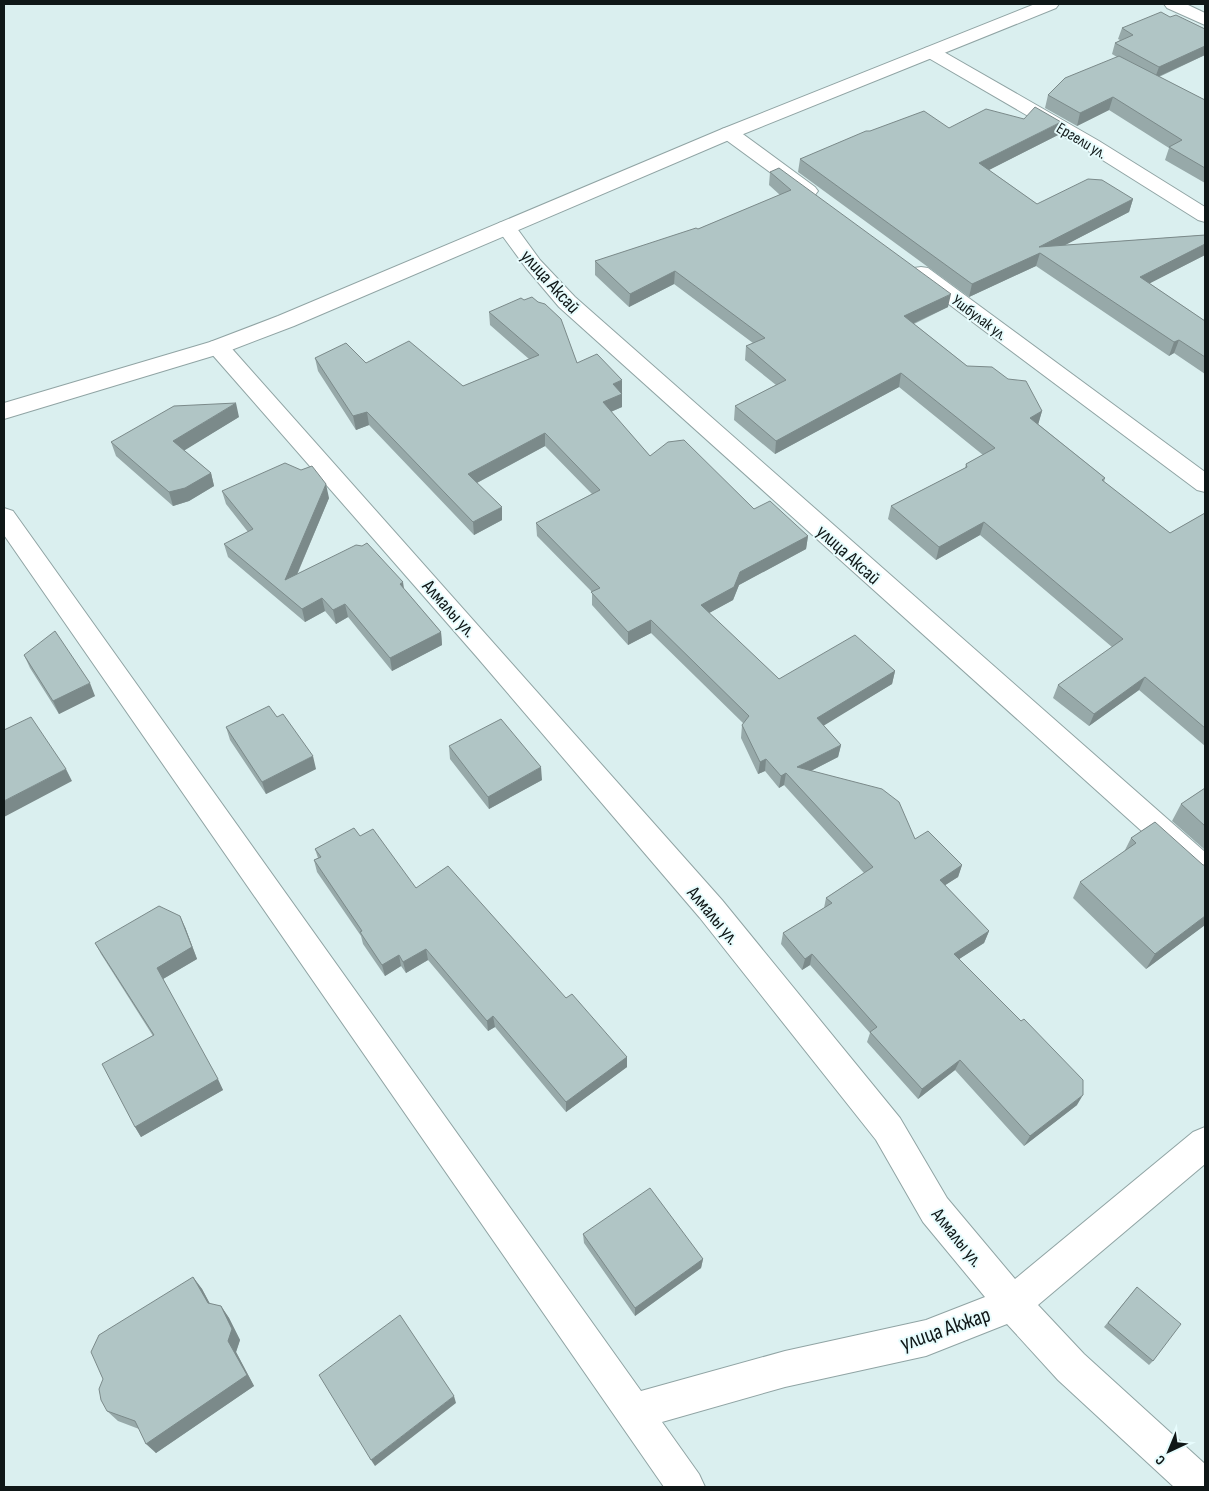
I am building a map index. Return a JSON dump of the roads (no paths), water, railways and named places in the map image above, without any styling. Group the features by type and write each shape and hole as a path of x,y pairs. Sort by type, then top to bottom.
{"street":[{"path":"4,410 218,347 286,321 729,133 1050,4"},
{"path":"1173,4 1205,20"},
{"name":"Ергели ул.","path":"932,52 1092,145 1205,216"},
{"path":"729,133 824,203"},
{"name":"улица Аксай","path":"506,227 532,264 587,321 1205,870"},
{"name":"Ушбулак ул.","path":"904,260 1205,484"},
{"name":"Алмалы ул.","path":"218,347 492,656 710,909 888,1129 935,1210 1013,1304 1071,1367 1202,1487"},
{"path":"4,517 686,1487"},
{"name":"улица Акжар","path":"634,1412 785,1369 926,1338 1013,1304 1205,1143"}]}
